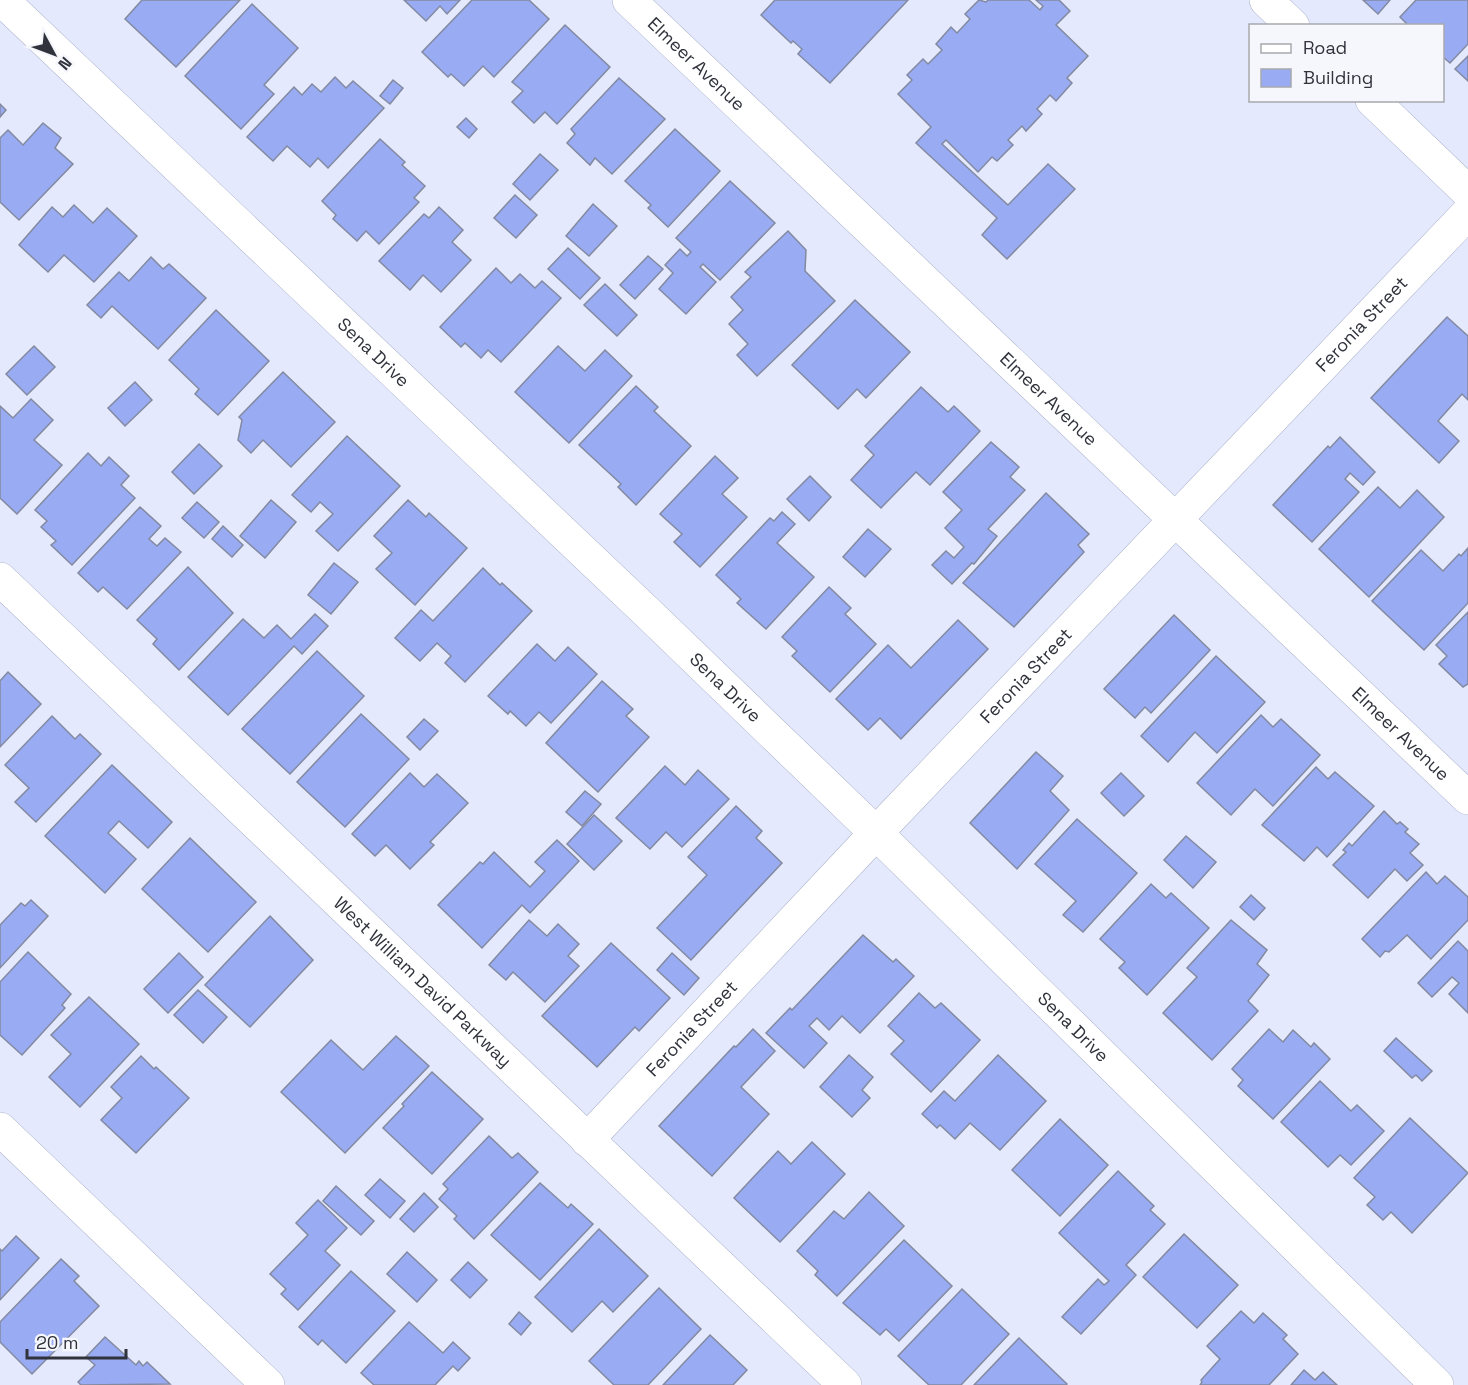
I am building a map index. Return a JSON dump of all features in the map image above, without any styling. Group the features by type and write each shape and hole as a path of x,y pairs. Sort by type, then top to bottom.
{"street":[{"name":"Sena Drive","path":"2,0 432,406 876,833 1437,1385"},
{"name":"Elmeer Avenue","path":"628,0 1468,798"},
{"path":"1266,0 1291,24"},
{"path":"1374,102 1468,192"},
{"name":"Feronia Street","path":"587,1140 876,833 1468,213"},
{"name":"West William David Parkway","path":"0,579 587,1140 826,1379"},
{"path":"0,1129 268,1385"}],"building":[{"path":"142,0 240,0 176,67 125,19"},
{"path":"404,0 460,0 447,14 440,6 426,21"},
{"path":"472,0 529,0 549,19 494,77 483,66 464,86 451,74 448,77 422,52"},
{"path":"775,0 908,0 830,83 798,54 802,49 793,41 791,43 761,15"},
{"path":"979,0 986,2 988,0 1029,0 1040,10 1043,6 1036,0 1059,0 1070,11 1056,25 1088,56 1067,78 1072,83 1056,101 1050,95 1037,109 1042,114 1026,131 1022,126 1008,140 1013,145 997,161 992,157 978,172 946,140 942,144 1008,205 1048,164 1075,189 1007,259 982,235 997,218 916,143 931,127 898,94 912,80 907,75 923,59 928,64 942,50 936,44 951,27 957,33 970,19 965,14"},
{"path":"1363,0 1390,0 1378,14"},
{"path":"1416,0 1468,0 1468,44 1450,63 1444,58 1444,24 1407,24 1400,17"},
{"path":"252,4 298,48 264,85 274,94 241,129 185,76"},
{"path":"565,25 610,67 557,124 545,112 534,123 512,102 523,91 512,82"},
{"path":"1468,56 1468,81 1455,69"},
{"path":"335,77 346,88 353,81 384,108 328,168 318,158 310,167 287,146 273,161 247,137 294,87 302,95 312,84 321,92"},
{"path":"619,78 665,119 612,174 595,158 590,165 567,143 575,134 571,129"},
{"path":"393,80 403,88 390,104 380,96"},
{"path":"0,104 6,110 0,117"},
{"path":"466,118 477,129 469,138 457,127"},
{"path":"43,123 61,138 55,148 73,164 19,220 0,202 0,138 8,130 23,145"},
{"path":"675,129 720,171 668,227 648,208 651,205 625,181"},
{"path":"380,139 405,162 402,165 425,186 414,198 419,202 379,244 366,231 357,241 333,219 336,215 322,201"},
{"path":"540,154 558,170 530,200 513,184"},
{"path":"730,181 775,223 720,280 703,264 700,267 716,282 686,314 659,289 673,273 665,265 680,249 687,256 691,252 676,238"},
{"path":"515,195 537,215 516,238 494,218"},
{"path":"593,204 617,226 589,256 566,236"},
{"path":"74,205 93,223 107,208 137,236 94,282 64,255 48,272 19,245 52,207 63,217"},
{"path":"439,207 463,230 452,242 471,260 441,292 423,275 410,290 379,261 424,214 429,218"},
{"path":"788,231 806,250 805,271 835,301 757,376 737,355 748,344 729,324 743,310 731,297 751,277 745,272"},
{"path":"568,248 600,278 580,299 548,269"},
{"path":"648,256 663,269 635,299 620,285"},
{"path":"151,257 163,269 169,264 206,298 158,349 112,306 101,318 87,305 119,272 129,281"},
{"path":"496,268 511,283 520,274 535,288 542,281 561,298 501,362 488,350 481,358 465,343 461,347 440,327"},
{"path":"605,284 637,315 617,336 584,305"},
{"path":"855,300 910,352 866,398 857,389 838,409 792,365"},
{"path":"216,310 269,361 218,415 195,394 199,389 169,360"},
{"path":"1447,317 1468,336 1468,400 1462,394 1438,421 1459,441 1439,463 1371,398"},
{"path":"34,346 55,367 27,395 6,374"},
{"path":"558,346 585,371 605,350 632,376 569,443 515,392"},
{"path":"283,372 335,422 291,467 263,440 251,453 238,440 242,420 239,417"},
{"path":"135,382 152,400 125,426 108,408"},
{"path":"636,386 658,407 654,411 691,446 636,505 618,487 621,484 579,445"},
{"path":"921,387 948,412 954,406 980,431 930,485 916,472 881,508 851,480 874,455 865,446"},
{"path":"31,399 53,420 34,440 62,465 17,514 0,498 0,406 13,418"},
{"path":"347,436 400,486 338,551 316,531 333,514 320,502 311,512 292,495"},
{"path":"1340,437 1375,472 1363,485 1350,473 1345,479 1359,492 1312,542 1273,505 1328,446 1330,448"},
{"path":"991,442 1019,467 1010,477 1025,490 988,529 997,536 974,564 972,563 952,584 932,565 946,551 954,558 964,547 945,528 962,510 943,492"},
{"path":"199,444 222,466 194,494 172,472"},
{"path":"88,453 101,466 109,457 129,476 121,485 135,498 72,565 51,545 56,541 41,527 47,521 35,510"},
{"path":"715,456 738,478 722,494 747,517 700,567 674,542 682,534 660,514"},
{"path":"810,476 831,497 809,521 787,499"},
{"path":"1378,487 1400,508 1417,490 1444,517 1369,597 1319,549"},
{"path":"1046,493 1089,534 1078,545 1084,552 1014,627 963,583"},
{"path":"271,500 296,522 265,558 240,536"},
{"path":"408,500 426,517 429,513 467,548 415,605 376,569 392,553 374,536"},
{"path":"197,502 219,522 204,538 182,518"},
{"path":"140,507 161,526 149,539 157,546 165,538 181,552 127,609 103,587 98,592 78,573"},
{"path":"782,512 795,524 777,543 814,577 766,629 737,603 741,599 716,575 770,518 774,521"},
{"path":"223,526 243,545 232,557 212,539"},
{"path":"868,529 891,549 865,577 843,557"},
{"path":"1468,548 1468,603 1424,650 1372,601 1421,550 1443,571"},
{"path":"334,563 358,582 331,614 308,595"},
{"path":"188,567 233,613 179,670 153,644 157,639 137,620"},
{"path":"483,568 532,611 465,682 445,663 451,656 437,643 420,661 395,638 421,610 433,621"},
{"path":"829,587 851,608 845,614 876,644 830,692 792,656 797,651 782,637"},
{"path":"1468,612 1468,684 1463,687 1439,664 1447,656 1436,645"},
{"path":"315,614 328,626 302,654 294,646 228,715 188,677 243,619 264,638 277,625 291,639"},
{"path":"1174,615 1210,650 1151,713 1145,707 1135,718 1104,689"},
{"path":"958,620 988,649 901,739 880,718 868,730 836,699 888,645 911,668"},
{"path":"537,644 555,661 568,647 597,674 551,723 539,712 526,726 510,711 508,714 488,696"},
{"path":"317,651 364,696 290,774 242,729"},
{"path":"1216,656 1265,702 1217,753 1195,732 1168,762 1141,736"},
{"path":"8,672 41,704 0,747 0,681"},
{"path":"602,681 633,709 626,716 649,737 598,792 546,743"},
{"path":"361,714 409,759 345,827 297,782"},
{"path":"1261,715 1273,727 1281,719 1320,755 1273,806 1255,789 1231,815 1197,783"},
{"path":"52,716 75,739 80,734 101,754 36,822 15,802 29,788 5,765"},
{"path":"424,719 438,731 420,750 407,737"},
{"path":"1036,752 1063,776 1050,791 1069,810 1017,869 970,823"},
{"path":"112,765 172,822 148,848 119,821 108,833 136,859 105,893 45,836"},
{"path":"665,766 685,785 698,770 729,799 682,847 666,832 650,849 616,818"},
{"path":"1316,767 1328,779 1335,772 1374,806 1327,857 1317,847 1304,861 1262,825"},
{"path":"410,773 424,787 437,774 468,803 430,842 434,845 410,869 386,845 375,856 352,834"},
{"path":"1121,773 1144,796 1124,816 1101,793"},
{"path":"585,791 601,804 582,826 566,812"},
{"path":"736,806 762,831 756,838 782,863 691,960 657,928 707,875 688,857"},
{"path":"1384,811 1397,824 1400,822 1408,829 1405,832 1419,844 1410,853 1423,865 1407,881 1395,869 1368,898 1333,865 1346,852 1343,850 1349,843 1352,846"},
{"path":"594,815 622,841 594,870 567,844"},
{"path":"1077,819 1137,873 1083,932 1063,915 1076,901 1035,864"},
{"path":"1186,836 1216,862 1193,888 1164,860"},
{"path":"190,838 256,902 208,952 142,889"},
{"path":"557,840 579,861 530,913 522,905 482,948 438,905 480,862 483,864 494,852 530,887 545,871 535,862"},
{"path":"1426,872 1437,884 1445,876 1468,897 1468,920 1431,959 1407,935 1389,952 1385,951 1380,957 1362,939"},
{"path":"1151,884 1166,898 1171,893 1209,928 1147,995 1119,968 1125,962 1100,939"},
{"path":"1251,895 1265,908 1254,920 1240,907"},
{"path":"31,900 48,916 0,968 0,925 21,903 25,906"},
{"path":"270,916 313,960 250,1027 205,985"},
{"path":"529,920 547,936 558,924 579,944 568,956 579,966 545,1002 513,972 506,980 489,965"},
{"path":"1231,920 1267,950 1257,964 1269,975 1248,1001 1258,1011 1212,1060 1163,1013 1197,977 1187,968"},
{"path":"863,935 893,962 896,959 914,976 860,1033 842,1016 829,1030 817,1018 809,1026 827,1043 804,1068 766,1033 790,1008 792,1010"},
{"path":"1458,941 1468,951 1468,1013 1449,994 1459,983 1452,977 1432,997 1418,983"},
{"path":"611,943 670,998 639,1031 635,1027 597,1067 542,1016"},
{"path":"28,952 71,994 62,1005 65,1008 22,1055 0,1035 0,982"},
{"path":"179,953 203,977 168,1013 144,989"},
{"path":"672,953 699,978 684,995 657,970"},
{"path":"198,990 227,1017 203,1043 174,1015"},
{"path":"919,993 935,1008 941,1003 980,1040 931,1092 891,1054 904,1041 888,1026"},
{"path":"89,997 139,1044 80,1107 49,1077 71,1054 51,1035"},
{"path":"753,1029 775,1051 741,1087 769,1114 712,1176 659,1126 734,1046 736,1047"},
{"path":"1269,1029 1283,1042 1293,1030 1311,1047 1314,1043 1330,1059 1273,1119 1238,1086 1243,1080 1232,1069"},
{"path":"396,1036 429,1066 345,1153 281,1092 331,1040 363,1070"},
{"path":"1396,1038 1432,1071 1422,1081 1416,1075 1412,1078 1384,1051"},
{"path":"849,1055 873,1077 862,1090 870,1098 852,1117 820,1087"},
{"path":"998,1055 1046,1101 1000,1150 970,1123 955,1139 940,1125 937,1128 922,1114 944,1091 955,1101"},
{"path":"141,1056 189,1098 136,1153 101,1120 122,1098 111,1087"},
{"path":"432,1072 483,1119 432,1174 383,1128"},
{"path":"1320,1081 1351,1111 1357,1105 1384,1131 1351,1165 1340,1155 1328,1167 1281,1122"},
{"path":"1410,1118 1468,1173 1412,1233 1391,1212 1383,1220 1367,1205 1375,1197 1354,1178"},
{"path":"1060,1119 1108,1165 1060,1216 1012,1170"},
{"path":"489,1136 512,1158 518,1153 538,1172 474,1239 454,1219 457,1216 439,1199 448,1189 443,1184"},
{"path":"812,1142 845,1174 780,1242 734,1198 778,1151 791,1164"},
{"path":"1118,1171 1154,1206 1150,1210 1165,1224 1126,1265 1136,1275 1081,1334 1062,1317 1098,1279 1104,1285 1109,1281 1059,1233"},
{"path":"380,1179 405,1201 390,1218 365,1195"},
{"path":"540,1183 568,1208 571,1204 593,1224 540,1280 491,1235"},
{"path":"336,1186 374,1221 361,1235 323,1201"},
{"path":"869,1192 904,1226 837,1296 815,1275 818,1271 797,1251 834,1211 844,1219"},
{"path":"424,1193 438,1207 414,1232 400,1219"},
{"path":"318,1200 347,1228 325,1251 340,1265 298,1310 281,1294 286,1289 270,1274 308,1235 296,1223"},
{"path":"599,1229 648,1276 613,1312 602,1301 572,1332 535,1297"},
{"path":"1184,1234 1238,1285 1197,1328 1143,1277"},
{"path":"16,1236 39,1258 0,1300 0,1249 2,1251"},
{"path":"904,1240 952,1286 899,1341 886,1329 880,1335 843,1303"},
{"path":"407,1252 437,1280 417,1302 387,1274"},
{"path":"61,1259 79,1276 74,1281 99,1306 32,1374 0,1342 0,1322"},
{"path":"468,1262 487,1280 470,1298 451,1280"},
{"path":"351,1271 395,1311 346,1363 322,1340 318,1345 299,1327"},
{"path":"659,1288 701,1329 648,1385 614,1385 589,1361"},
{"path":"962,1289 1009,1334 961,1385 929,1385 898,1356"},
{"path":"1241,1311 1254,1323 1263,1313 1287,1335 1283,1339 1298,1354 1269,1385 1200,1385 1201,1380 1220,1359 1207,1346"},
{"path":"519,1312 531,1323 521,1335 509,1324"},
{"path":"409,1322 443,1353 453,1342 470,1358 458,1371 453,1366 435,1385 374,1385 361,1373"},
{"path":"710,1335 747,1370 733,1385 663,1385"},
{"path":"105,1337 136,1365 139,1361 143,1366 147,1362 170,1384 81,1385 78,1382 95,1365 86,1357"},
{"path":"1019,1338 1067,1384 974,1385"},
{"path":"1304,1370 1315,1380 1323,1372 1337,1385 1291,1385"}]}
